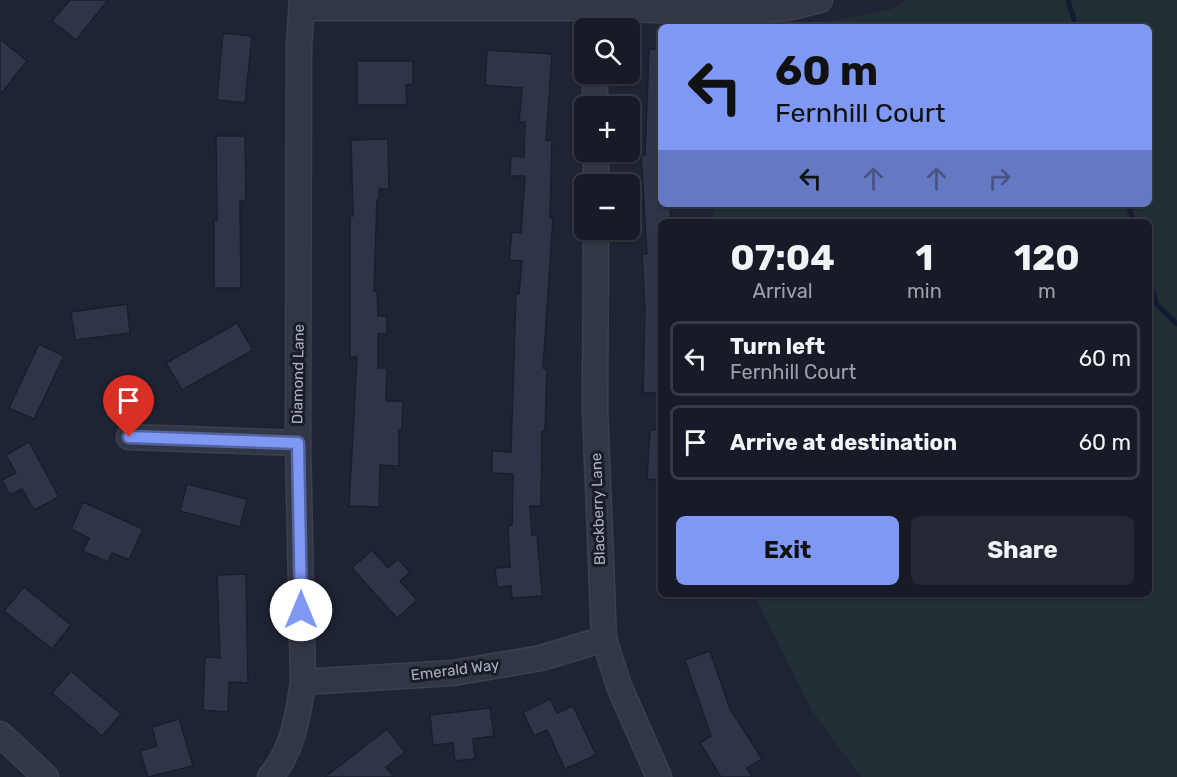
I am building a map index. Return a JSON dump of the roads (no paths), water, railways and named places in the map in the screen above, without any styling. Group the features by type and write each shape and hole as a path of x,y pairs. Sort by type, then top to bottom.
{"street":[{"path":"303,4 594,12 716,12 786,8 820,0"},
{"name":"Diamond Lane","path":"270,777 286,753 298,719 303,682 298,443 299,46 303,4"},
{"name":"Blackberry Lane","path":"596,240 595,408 604,639 619,686 659,777"},
{"path":"129,437 298,443"},
{"name":"Emerald Way","path":"303,682 453,673 541,658 604,639"},
{"path":"0,734 46,777"}],"waterway":[{"path":"1068,0 1075,24"},
{"path":"1129,207 1132,219"},
{"path":"1152,288 1157,305 1177,324"}]}
